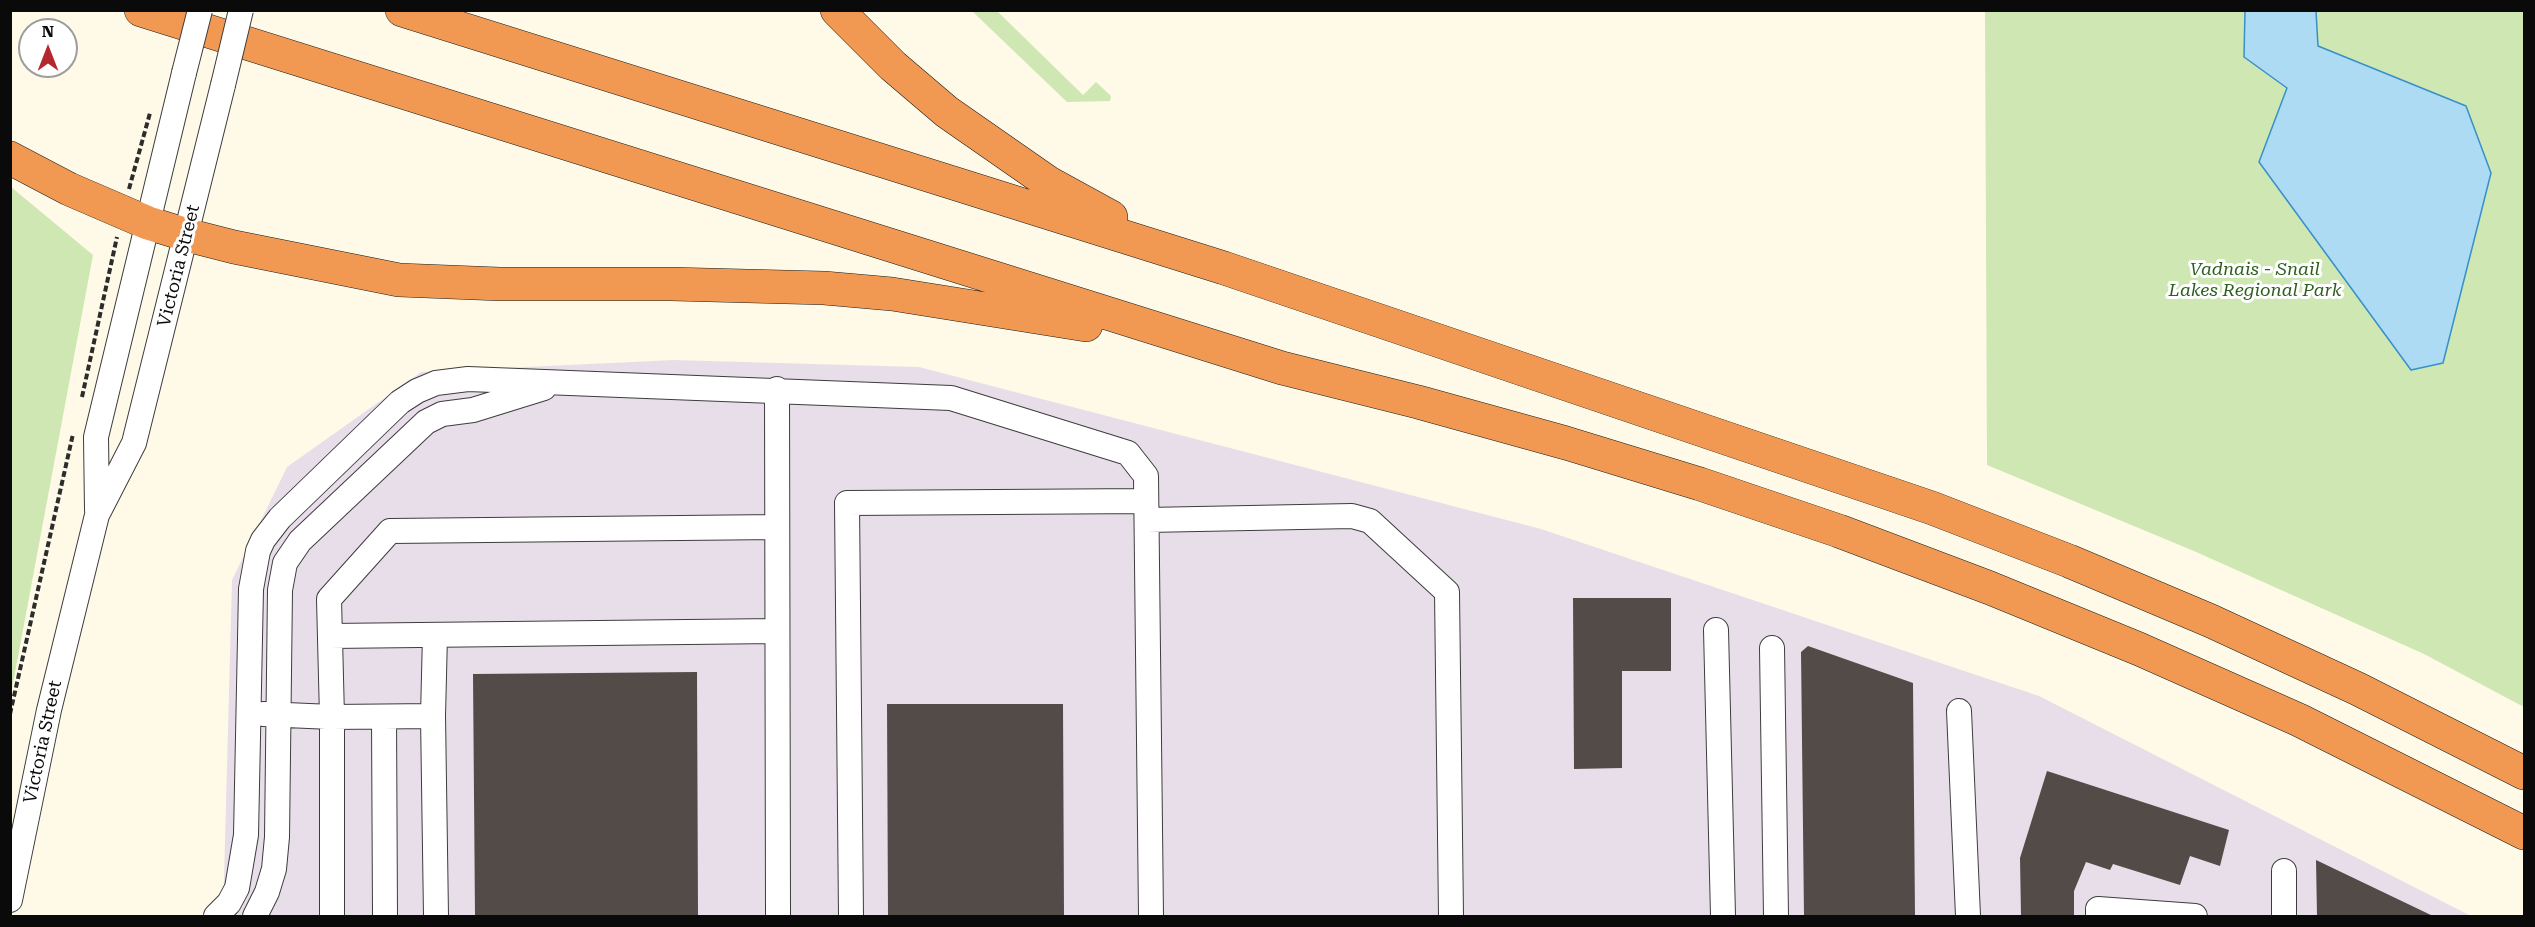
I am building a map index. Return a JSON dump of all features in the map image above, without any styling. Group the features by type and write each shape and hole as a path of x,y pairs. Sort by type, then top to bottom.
{"highway":[{"path":"141,10 1250,358 1566,443 1700,484 1839,531 1990,588 2139,649 2299,720 2524,833"},
{"path":"402,10 1224,268 1932,508 2069,561 2211,621 2358,688 2524,773"},
{"path":"837,10 893,66 947,112 1010,157 1095,209 1159,241 1224,268"},
{"path":"10,158 69,189 148,223 234,247 399,280 500,284 671,284 824,288 892,294 1075,323 1156,342 1250,358"}],"street":[{"name":"Victoria Street","path":"97,514 96,437 200,10"},
{"name":"Victoria Street","path":"10,900 49,710 97,514 134,443 241,10"},
{"path":"216,916 229,903 237,888 242,868 246,835 251,589 254,565 263,540 280,518 400,402 417,391 452,379 777,389 951,398 1128,453 1146,476 1151,916"},
{"path":"255,916 267,892 274,868 277,837 281,576 285,563 300,541 426,422 442,414 473,410 559,383"},
{"path":"777,389 778,916"},
{"path":"851,916 847,503 1352,516 1370,521 1447,592 1450,916"},
{"path":"332,916 332,717 329,599 390,531 777,527"},
{"path":"1716,630 1723,916"},
{"path":"330,636 777,631"},
{"path":"435,635 433,716 436,916"},
{"path":"1772,648 1776,916"},
{"path":"1959,711 1968,916"},
{"path":"249,714 332,717 433,716"},
{"path":"384,717 385,916"},
{"path":"2284,871 2284,916"},
{"path":"2098,916 2098,909 2195,916"}],"shaded area":[{"path":"674,360 919,367 1541,529 2039,696 2471,916 223,916 232,580 287,467 421,372"}],"green space":[{"path":"972,11 997,11 1083,95 1096,82 1111,96 1110,101 1067,102"},
{"name":"Vadnais - Snail Lakes Regional Park","path":"1985,11 2524,11 2524,707 2424,654 2194,551 1987,465"},
{"path":"11,187 93,255 11,694"}],"water":[{"path":"2245,11 2316,11 2318,46 2466,106 2491,173 2443,363 2411,370 2259,162 2287,88 2244,57"}],"building":[{"path":"1573,598 1671,598 1671,671 1622,671 1622,768 1574,769"},
{"path":"1808,646 1913,683 1915,916 1804,916 1801,652"},
{"path":"697,672 698,916 475,916 473,674"},
{"path":"887,704 1063,704 1064,916 888,916"},
{"path":"2047,771 2229,830 2220,866 2190,856 2180,885 2113,864 2110,870 2086,862 2074,891 2074,916 2021,916 2020,858"},
{"path":"2316,860 2433,916 2317,916"}]}
